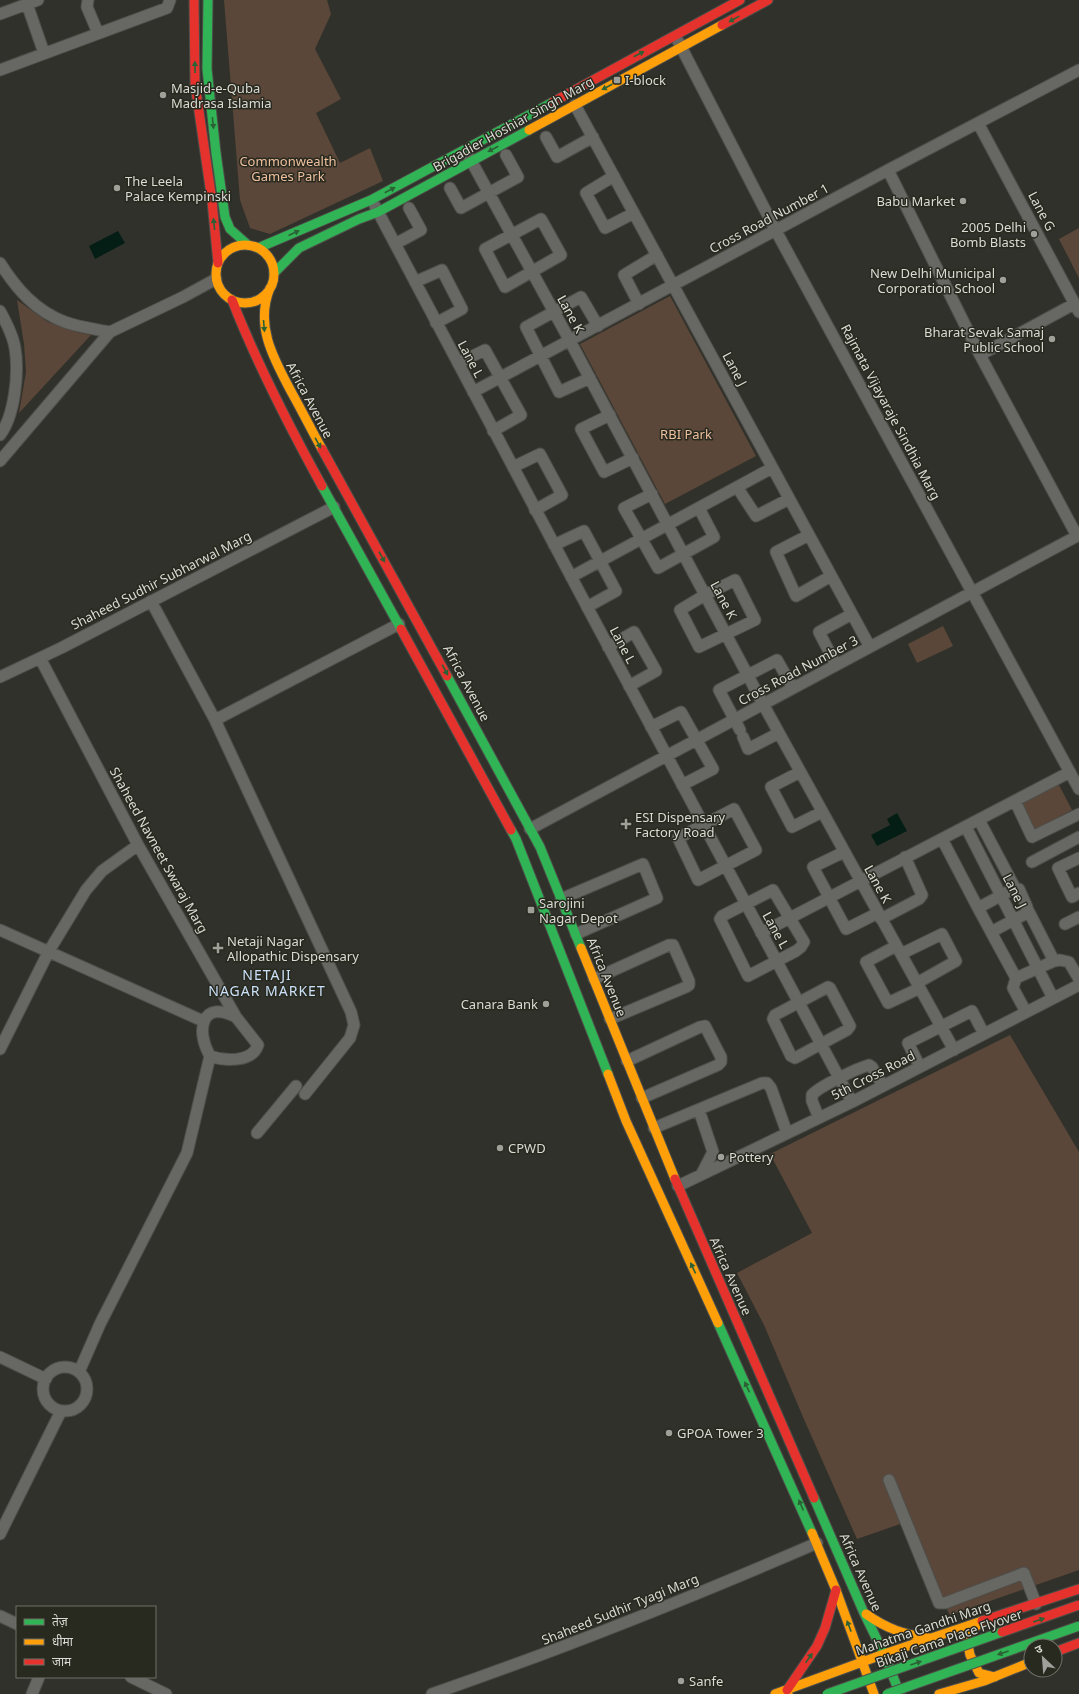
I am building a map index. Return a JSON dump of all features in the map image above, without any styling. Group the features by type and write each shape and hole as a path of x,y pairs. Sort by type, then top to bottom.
{"main road":[{"path":"194,0 195,84 212,201 218,263 216,278 224,295 240,303 249,303 258,300 265,295 270,288 274,273 269,258 258,248 248,245 230,249 223,255 218,263"},
{"path":"208,0 207,69 216,153 225,217 230,229 248,245"},
{"name":"Brigadier Hoshiar Singh Marg","path":"258,248 372,200 740,0"},
{"name":"Brigadier Hoshiar Singh Marg","path":"274,273 300,248 359,219 378,212 768,0"},
{"name":"Africa Avenue","path":"270,288 264,307 264,316 265,331 272,355 318,442 434,651 540,847 678,1186 864,1614 884,1654 900,1694"},
{"path":"232,300 251,348 302,450 516,839 626,1120 817,1543 874,1694"},
{"name":"Mahatma Gandhi Marg","path":"775,1694 787,1692 884,1654 1079,1589"},
{"path":"787,1692 817,1646 825,1628 836,1590"},
{"name":"Bikaji Cama Place Flyover","path":"827,1694 1079,1606"},
{"path":"864,1614 883,1627 894,1632 932,1638"},
{"path":"981,1622 966,1635 971,1660 979,1673 995,1677"},
{"path":"887,1694 1079,1626"},
{"path":"1063,1649 1079,1643"},
{"path":"939,1694 984,1681 1023,1665"},
{"path":"972,1694 984,1681"}],"street":[{"path":"88,0 87,7 98,33"},
{"path":"0,70 167,8 170,0"},
{"path":"0,14 32,2 44,53"},
{"name":"Rajmata Vijayaraje Sindhia Marg","path":"675,35 776,231 1079,789"},
{"name":"Cross Road Number 1","path":"473,392 888,170 1079,70"},
{"name":"Lane J","path":"575,105 870,647"},
{"name":"Lane G","path":"978,123 1077,308"},
{"path":"546,137 557,157 593,137"},
{"name":"Lane K","path":"464,149 610,415 747,675 954,1050"},
{"path":"450,188 461,208 518,177 506,154"},
{"path":"888,170 980,355 1078,536"},
{"path":"614,176 586,193 605,228 634,213"},
{"name":"Lane L","path":"372,200 554,546 852,1102"},
{"path":"395,244 421,230 409,208"},
{"path":"541,219 561,255 532,272 505,287 485,249 512,236 541,219"},
{"path":"639,304 624,274 657,255"},
{"path":"0,263 10,279 26,297 45,312 65,322 110,332"},
{"path":"415,282 442,270 462,309 436,323"},
{"path":"0,461 110,332 183,297 216,278"},
{"path":"0,285 10,279"},
{"path":"590,378 559,392 526,327 581,297 598,326"},
{"path":"980,355 1077,308"},
{"path":"0,311 15,347 16,369 12,407 6,427 0,435"},
{"path":"458,363 486,350 521,415 494,431"},
{"path":"610,415 581,429 604,472 633,458"},
{"path":"513,467 540,454 562,495 535,510"},
{"path":"571,577 642,540 772,468"},
{"path":"737,487 756,516 789,499"},
{"path":"652,494 624,508 658,568 714,537 699,508"},
{"name":"Shaheed Sudhir Subharwal Marg","path":"0,677 151,602 334,507"},
{"path":"554,546 584,531 616,591 587,607"},
{"path":"809,535 776,552 796,596 831,576"},
{"name":"Cross Road Number 3","path":"530,829 1078,536"},
{"path":"735,580 755,620 699,647 680,610 705,595 735,580"},
{"path":"151,602 215,720 346,1000 353,1018 354,1025 350,1038 305,1094"},
{"path":"836,665 819,632 852,614"},
{"path":"215,720 399,624"},
{"path":"608,647 634,632 656,671 629,686"},
{"name":"Shaheed Navneet Swaraj Marg","path":"40,658 138,845 236,1017 256,1040 258,1045 256,1050 251,1054 236,1059 227,1060 210,1056"},
{"path":"779,733 748,749 719,690 777,660 793,688"},
{"path":"651,726 681,712 713,769 682,785"},
{"path":"800,772 771,787 792,827 822,812"},
{"path":"761,933 1070,772"},
{"path":"1014,801 1032,837 1079,814"},
{"path":"734,809 756,850 698,880 678,838 703,825 734,809"},
{"path":"979,820 1015,888 1018,889 1054,961"},
{"name":"Lane J","path":"966,827 1053,998"},
{"path":"1032,862 1079,837"},
{"path":"942,839 990,932 1016,978 1013,988 1026,1012"},
{"path":"0,1049 49,951 86,890 102,871 138,845"},
{"path":"844,852 813,867 846,929 919,899 922,895 905,857"},
{"path":"1079,858 1058,868 1072,897 1079,894"},
{"path":"561,899 643,864 647,871 658,898 576,934"},
{"path":"978,908 1015,888"},
{"path":"774,890 790,918 804,942 801,947 751,976 748,976 720,919 722,916 774,890"},
{"path":"990,932 1027,913 1028,910"},
{"path":"1065,924 1079,917"},
{"path":"0,930 203,1021"},
{"path":"942,934 956,961 918,985 888,1003 866,962 942,934"},
{"path":"594,979 673,945 689,981 689,985 686,987 610,1019"},
{"path":"1016,978 1054,961 1060,960 1069,962 1079,980"},
{"name":"5th Cross Road","path":"678,1186 852,1102 1079,985"},
{"path":"828,987 830,988 850,1026 847,1030 795,1058 791,1056 773,1019 775,1015 798,1002 828,987"},
{"path":"920,1067 908,1043 972,1011 984,1034"},
{"path":"80,1372 100,1324 187,1152 210,1056 203,1041 203,1021 206,1016 214,1012 228,1013 236,1017"},
{"path":"627,1061 705,1026 721,1057 721,1062 718,1065 642,1098"},
{"path":"819,1118 812,1101 812,1095 815,1091 839,1078 870,1065 883,1086"},
{"path":"654,1128 762,1082 767,1083 771,1088 787,1133"},
{"path":"257,1133 296,1086"},
{"path":"699,1110 713,1152 701,1175"},
{"path":"0,1357 46,1380"},
{"path":"58,1368 73,1368 80,1372 87,1385 86,1399 75,1409 61,1411 49,1404 45,1398 43,1392 46,1380 51,1372 58,1368"},
{"path":"0,1534 61,1411"},
{"path":"889,1480 939,1603 945,1603 1024,1573 1036,1604"},
{"name":"Shaheed Sudhir Tyagi Marg","path":"432,1694 587,1639 763,1567 817,1543"},
{"path":"0,1616 16,1624"},
{"path":"32,1694 39,1678"},
{"path":"133,1678 166,1694"}],"green space":[{"name":"Commonwealth Games Park","path":"224,0 327,0 331,14 315,49 341,99 316,113 340,163 370,148 383,181 270,234 250,228 240,200"},
{"path":"1079,228 1079,278 1059,239"},
{"name":"RBI Park","path":"670,296 756,456 665,504 580,344"},
{"path":"17,300 48,322 91,335 19,413 26,372 24,344"},
{"path":"943,626 953,646 917,663 908,644"},
{"path":"1058,783 1072,810 1034,830 1020,803"},
{"path":"1010,1035 1079,1152 1079,1570 950,1615 903,1523 857,1539 764,1325 737,1273 812,1233 770,1154"}],"shaded area":[{"path":"118,231 125,243 95,259 89,246"},
{"path":"897,813 907,831 877,846 871,835 890,825 887,819"}],"traffic: fast":[{"path":"208,0 207,69 216,153 225,217 230,229 248,245"},
{"path":"258,248 371,200 553,102"},
{"path":"274,273 299,248 359,219 378,212 529,130"},
{"path":"322,486 401,629"},
{"path":"447,676 540,847 581,948"},
{"path":"511,830 516,839 608,1074"},
{"path":"718,1323 812,1533"},
{"path":"814,1498 864,1613 884,1654 900,1694"},
{"path":"887,1694 1079,1626"},
{"path":"827,1694 1002,1632"}],"traffic: slow":[{"path":"529,130 722,25"},
{"path":"245,245 256,247 269,258 272,263 274,274 272,285 261,298 256,301 245,303 234,301 221,290 218,285 216,274 218,263 229,250 234,247 245,245"},
{"path":"270,288 264,316 269,343 280,369 322,449"},
{"path":"581,948 675,1179"},
{"path":"608,1074 626,1121 718,1323"},
{"path":"812,1533 836,1590 874,1694"},
{"path":"866,1614 881,1624 896,1630 911,1635 929,1638"},
{"path":"775,1694 884,1654 982,1621"},
{"path":"981,1622 966,1635 970,1655 979,1673 995,1677"},
{"path":"939,1694 984,1681 1023,1665"},
{"path":"787,1690 788,1694"}],"traffic: jam":[{"path":"194,0 195,84 212,201 218,263"},
{"path":"553,102 740,0"},
{"path":"722,25 768,0"},
{"path":"232,300 252,348 274,394 322,486"},
{"path":"322,449 447,676"},
{"path":"401,629 511,830"},
{"path":"675,1179 814,1498"},
{"path":"982,1621 1079,1589"},
{"path":"787,1690 817,1646 825,1628 836,1590"},
{"path":"1002,1632 1079,1605"},
{"path":"1063,1649 1079,1643"}],"place":[{"name":"I-block","path":"617,80"},
{"name":"Masjid-e-Quba Madrasa Islamia","path":"163,95"},
{"name":"The Leela Palace Kempinski","path":"117,188"},
{"name":"Babu Market","path":"963,201"},
{"name":"2005 Delhi Bomb Blasts","path":"1034,234"},
{"name":"New Delhi Municipal Corporation School","path":"1003,280"},
{"name":"Bharat Sevak Samaj Public School","path":"1052,339"},
{"name":"ESI Dispensary Factory Road","path":"626,824"},
{"name":"Sarojini Nagar Depot","path":"531,910"},
{"name":"Netaji Nagar Allopathic Dispensary","path":"218,948"},
{"name":"Canara Bank","path":"546,1004"},
{"name":"CPWD","path":"500,1148"},
{"name":"Pottery","path":"721,1157"},
{"name":"GPOA Tower 3","path":"669,1433"},
{"name":"Sanfe","path":"681,1681"}],"district":[{"name":"NETAJI NAGAR MARKET","path":"267,982"}]}
